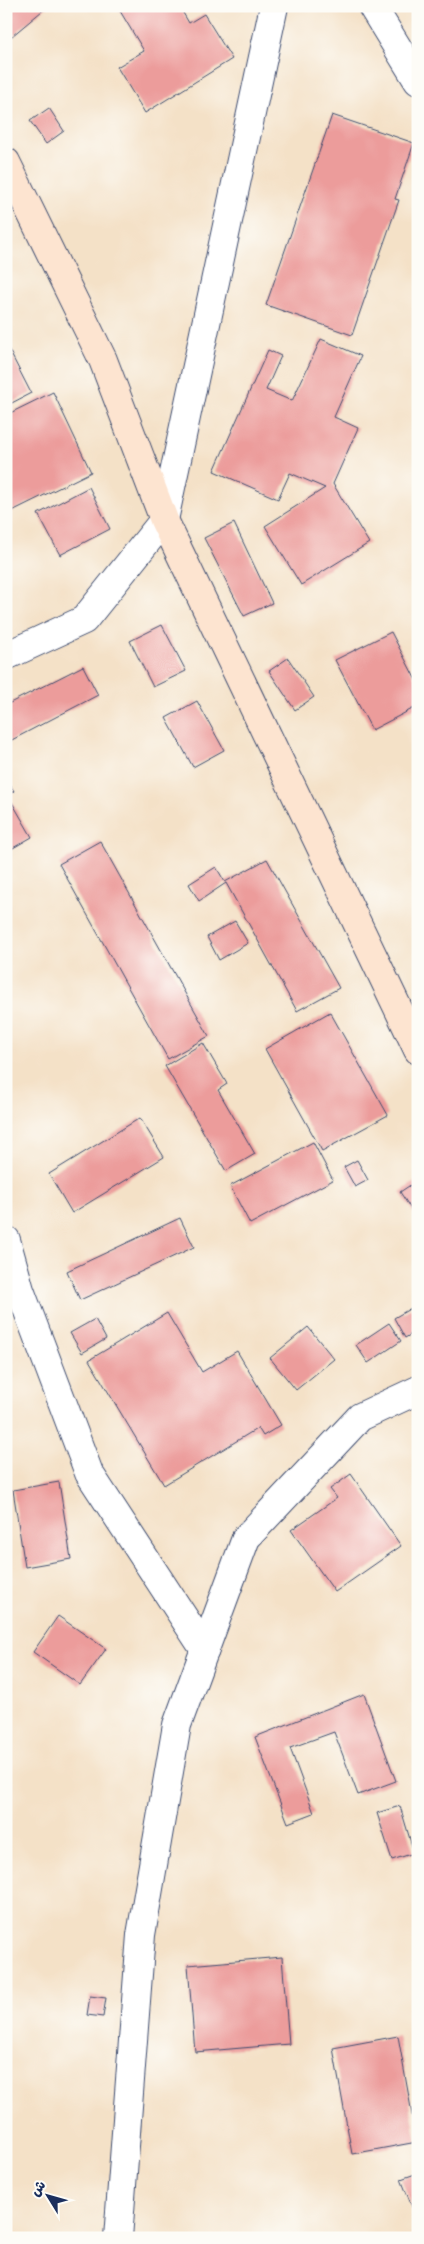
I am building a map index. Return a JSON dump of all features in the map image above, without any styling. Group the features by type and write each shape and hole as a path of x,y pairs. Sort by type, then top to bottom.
{"main road":[{"path":"6,162 103,360 164,520 418,1050"}],"street":[{"path":"6,656 84,620 164,520 274,6"},
{"path":"372,6 418,81"},
{"path":"6,1240 20,1290 89,1473 204,1650"},
{"path":"118,2238 141,1935 177,1725 246,1538 360,1418 418,1390"}],"building":[{"path":"6,6 48,6 6,41"},
{"path":"117,6 179,6 189,23 204,14 232,59 145,113 117,67 144,51"},
{"path":"49,108 64,131 46,144 30,121"},
{"path":"332,115 414,143 395,199 399,200 352,335 266,305"},
{"path":"321,339 361,356 334,417 358,428 333,484 369,543 301,585 265,526 325,488 290,473 278,499 214,471 268,350 281,356 266,390 292,401"},
{"path":"9,350 31,393 6,406 6,351"},
{"path":"53,392 91,472 6,514 6,415"},
{"path":"89,487 110,529 60,555 38,514"},
{"path":"234,523 272,603 244,616 204,538"},
{"path":"162,625 186,671 153,687 130,641"},
{"path":"391,632 418,684 418,706 372,730 335,660"},
{"path":"288,658 314,697 295,710 269,671"},
{"path":"83,666 98,695 6,743 6,705"},
{"path":"197,701 224,750 193,767 166,718"},
{"path":"6,779 14,791 6,796"},
{"path":"10,799 32,837 6,852 6,801"},
{"path":"100,841 209,1036 168,1059 59,864"},
{"path":"267,859 339,988 297,1011 226,883 199,901 189,884 216,867 225,882"},
{"path":"235,921 248,943 219,960 207,937"},
{"path":"330,1012 388,1115 322,1151 265,1049"},
{"path":"203,1043 227,1084 218,1090 255,1154 226,1171 165,1066"},
{"path":"140,1118 164,1157 72,1213 49,1174"},
{"path":"313,1142 333,1180 250,1224 230,1186"},
{"path":"357,1160 368,1180 355,1187 344,1167"},
{"path":"418,1180 418,1220 400,1192"},
{"path":"180,1218 194,1247 80,1300 67,1271"},
{"path":"418,1304 418,1330 405,1338 394,1318"},
{"path":"167,1313 202,1372 237,1351 281,1425 263,1436 258,1428 164,1485 89,1360"},
{"path":"95,1319 106,1339 82,1353 70,1333"},
{"path":"389,1323 401,1341 368,1363 356,1345"},
{"path":"308,1327 334,1359 296,1390 270,1358"},
{"path":"351,1474 401,1546 335,1592 291,1530 337,1498 330,1489"},
{"path":"59,1482 71,1559 25,1567 13,1490"},
{"path":"58,1616 106,1649 80,1685 33,1652"},
{"path":"364,1694 396,1781 358,1795 334,1732 290,1748 314,1813 288,1823 255,1737"},
{"path":"400,1806 414,1853 392,1860 377,1813"},
{"path":"282,1957 289,2044 195,2052 188,1965"},
{"path":"90,1996 106,1998 103,2017 87,2015"},
{"path":"398,2036 417,2142 352,2154 333,2048"},
{"path":"418,2173 418,2222 401,2179"}]}
